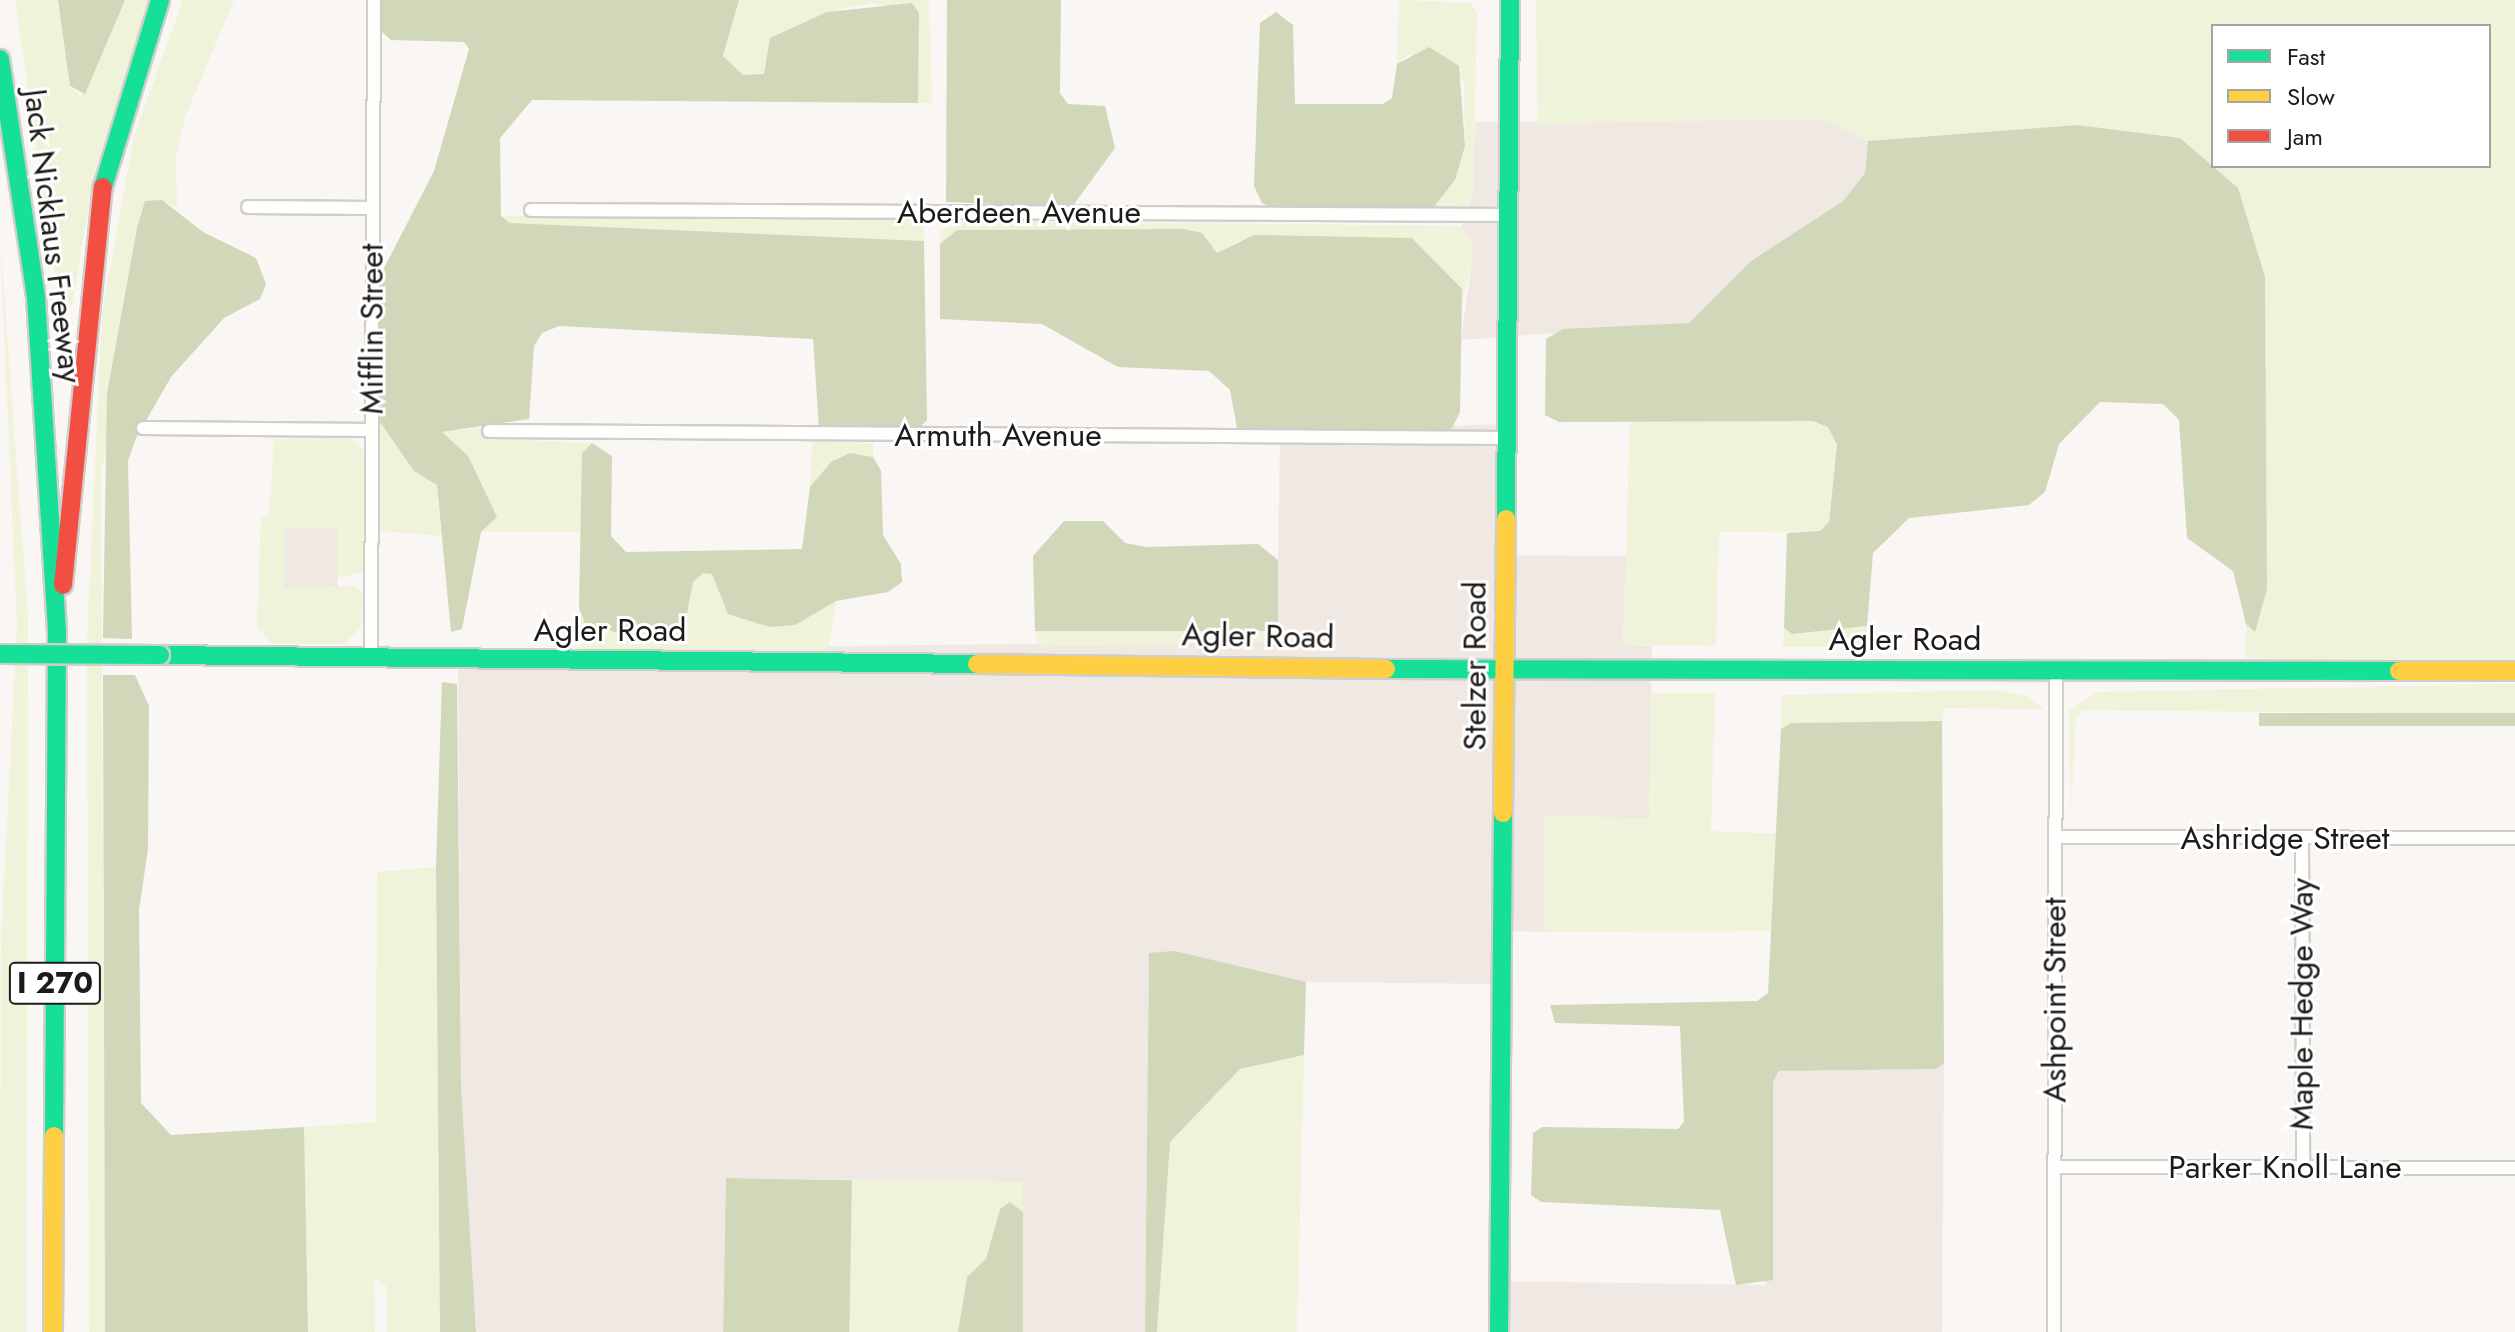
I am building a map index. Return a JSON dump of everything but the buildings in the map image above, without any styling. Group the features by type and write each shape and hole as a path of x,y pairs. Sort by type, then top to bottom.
{"main road":[{"path":"57,633 103,184 160,0"},
{"name":"Stelzer Road","path":"1499,1332 1510,0"},
{"name":"Jack Nicklaus Freeway","path":"0,59 36,297 57,633 53,1332"},
{"name":"Agler Road","path":"0,654 1505,670 2515,671"}],"street":[{"name":"Mifflin Street","path":"371,657 374,0"},
{"path":"248,207 372,208"},
{"name":"Aberdeen Avenue","path":"531,210 1508,215"},
{"path":"143,428 372,430"},
{"name":"Armuth Avenue","path":"489,431 1507,438"},
{"name":"Ashpoint Street","path":"2054,1332 2056,669"},
{"name":"Ashridge Street","path":"2056,837 2302,840 2515,838"},
{"name":"Maple Hedge Way","path":"2302,840 2303,1167"},
{"name":"Parker Knoll Lane","path":"2054,1167 2515,1168"}],"shaded area":[{"path":"1821,119 1868,141 1865,173 1843,201 1751,261 1688,323 1461,340 1471,266 1462,226 1473,191 1475,122"},
{"path":"1500,424 1497,555 1626,556 1623,645 1652,646 1649,818 1544,817 1545,932 1502,931 1499,984 1306,982 1149,953 1145,1332 1023,1332 1023,1182 727,1178 727,1332 476,1332 461,1086 458,660 580,662 581,649 1277,641 1280,433"},
{"path":"284,527 338,527 338,587 284,587"},
{"path":"1944,1063 1942,1332 1493,1332 1493,1281 1765,1285 1773,1082 1780,1071 1936,1069"}],"green space":[{"path":"15,0 58,0 70,86 80,96 125,0 150,0 95,170 72,305 59,304"},
{"path":"58,0 125,0 85,94 70,86"},
{"path":"183,0 234,0 185,117 176,157 177,208 162,200 101,472 105,1332 89,1332 87,639 102,314 134,136"},
{"path":"382,0 739,0 723,56 743,75 764,74 770,38 827,12 912,3 919,13 918,103 532,100 500,138 501,216 510,223 924,241 927,420 918,429 819,428 813,339 559,326 542,333 534,346 529,419 442,432 468,456 497,517 481,532 462,629 451,632 437,485 414,471 380,422 378,280 434,171 469,49 464,42 391,40 381,31"},
{"path":"739,0 929,0 932,103 918,103 919,13 872,3 827,12 771,38 763,74 743,75 723,56"},
{"path":"947,0 1061,0 1060,93 1068,104 1105,106 1115,148 1072,207 946,202"},
{"path":"1399,0 1470,3 1477,12 1473,191 1464,210 1415,213 1433,208 1455,180 1465,147 1464,82 1410,54 1397,64"},
{"path":"1536,0 2515,0 2515,663 2245,658 2246,624 2255,631 2267,589 2265,277 2077,125 1868,141 1821,119 1538,124"},
{"path":"1276,12 1293,25 1295,104 1383,104 1392,98 1397,64 1429,47 1459,66 1465,146 1455,180 1433,208 1276,210 1262,203 1254,186 1260,23"},
{"path":"2077,125 2180,138 2211,168 2238,188 2265,277 2267,589 2255,632 2246,624 2233,571 2187,538 2179,420 2163,404 2100,402 2059,444 2045,492 2029,505 1909,518 1873,553 1867,626 1792,634 1784,628 1787,533 1820,531 1829,522 1837,445 1828,427 1813,421 1559,422 1545,415 1546,339 1563,329 1689,323 1751,261 1843,201 1865,173 1868,141"},
{"path":"162,200 203,232 256,258 266,284 260,299 224,318 171,377 136,438 128,461 132,639 103,638 107,394 137,228 145,201"},
{"path":"501,216 923,220 924,241 510,223"},
{"path":"958,221 1462,226 1472,242 1471,266 1462,305 1462,289 1412,238 1241,240 1217,253 1202,233 1184,229 958,230 940,244 941,231"},
{"path":"1184,229 1202,233 1217,253 1254,235 1412,238 1462,289 1460,412 1450,432 1238,433 1230,390 1209,371 1118,367 1042,324 940,319 940,244 957,230"},
{"path":"0,239 28,618 26,1332 0,1332 1,940 17,628"},
{"path":"1813,421 1828,427 1837,445 1829,522 1820,531 1719,532 1716,646 1623,645 1630,422"},
{"path":"380,422 414,471 437,485 441,536 381,531"},
{"path":"522,424 520,440 592,443 582,453 581,532 481,532 497,517 442,432"},
{"path":"351,438 363,450 363,572 337,578 337,527 284,527 284,587 355,586 363,594 361,626 344,644 272,644 257,627 261,516 269,515 274,439"},
{"path":"812,442 873,443 873,457 850,453 810,487"},
{"path":"592,443 612,456 611,536 626,552 802,549 810,487 831,462 850,453 873,457 881,471 883,535 901,564 902,582 888,592 836,601 795,625 770,627 728,614 712,574 703,573 693,582 686,619 675,626 619,633 585,623 579,608 582,453"},
{"path":"1064,521 1103,521 1125,543 1147,547 1258,544 1278,560 1278,624 1272,631 1035,631 1033,556"},
{"path":"703,572 712,574 729,614 795,625 836,601 828,650 581,649 579,608 585,623 655,631 675,626 686,619 693,581"},
{"path":"1278,624 1278,641 1271,642 1039,647 1035,631 1271,631"},
{"path":"1867,626 1868,647 1783,647 1784,628 1792,634"},
{"path":"103,675 135,675 149,706 148,849 139,910 141,1103 171,1135 304,1127 308,1332 105,1332"},
{"path":"442,682 457,684 461,1086 476,1332 440,1332 436,867"},
{"path":"2515,684 2515,714 2083,710 2076,717 2071,811 2069,710 2098,692"},
{"path":"1995,690 2026,696 2044,709 1943,708 1942,721 1791,723 1781,729 1782,695"},
{"path":"1651,693 1715,693 1711,831 1778,834 1771,931 1545,932 1544,817 1649,818"},
{"path":"2259,713 2515,713 2515,726 2259,726"},
{"path":"1942,721 1944,1063 1936,1069 1779,1071 1773,1082 1773,1280 1736,1285 1720,1210 1541,1202 1531,1195 1533,1133 1542,1127 1678,1129 1684,1122 1680,1026 1555,1023 1550,1005 1757,1001 1768,993 1781,729 1791,723"},
{"path":"436,867 440,1332 387,1332 386,1286 374,1278 375,1332 308,1332 304,1127 376,1122 377,872"},
{"path":"1174,951 1306,982 1304,1055 1240,1069 1170,1142 1157,1332 1145,1332 1149,953"},
{"path":"1304,1055 1297,1332 1157,1332 1170,1142 1240,1069"},
{"path":"726,1178 852,1180 849,1332 723,1332"},
{"path":"852,1180 1023,1182 1023,1212 1011,1203 1000,1209 986,1259 967,1277 958,1332 849,1332"},
{"path":"1010,1202 1023,1212 1023,1332 958,1332 967,1277 986,1259 1000,1209"}],"traffic: fast":[{"path":"103,187 160,0"},
{"path":"1506,519 1510,0"},
{"path":"0,59 36,297 57,633 54,1136"},
{"path":"0,654 160,655"},
{"path":"160,655 977,664"},
{"path":"1386,669 2399,671"},
{"path":"1499,1332 1503,813"}],"traffic: slow":[{"path":"1503,813 1506,519"},
{"path":"977,664 1386,669"},
{"path":"2399,671 2515,671"},
{"path":"53,1332 54,1136"}],"traffic: jam":[{"path":"63,585 103,187"}]}
